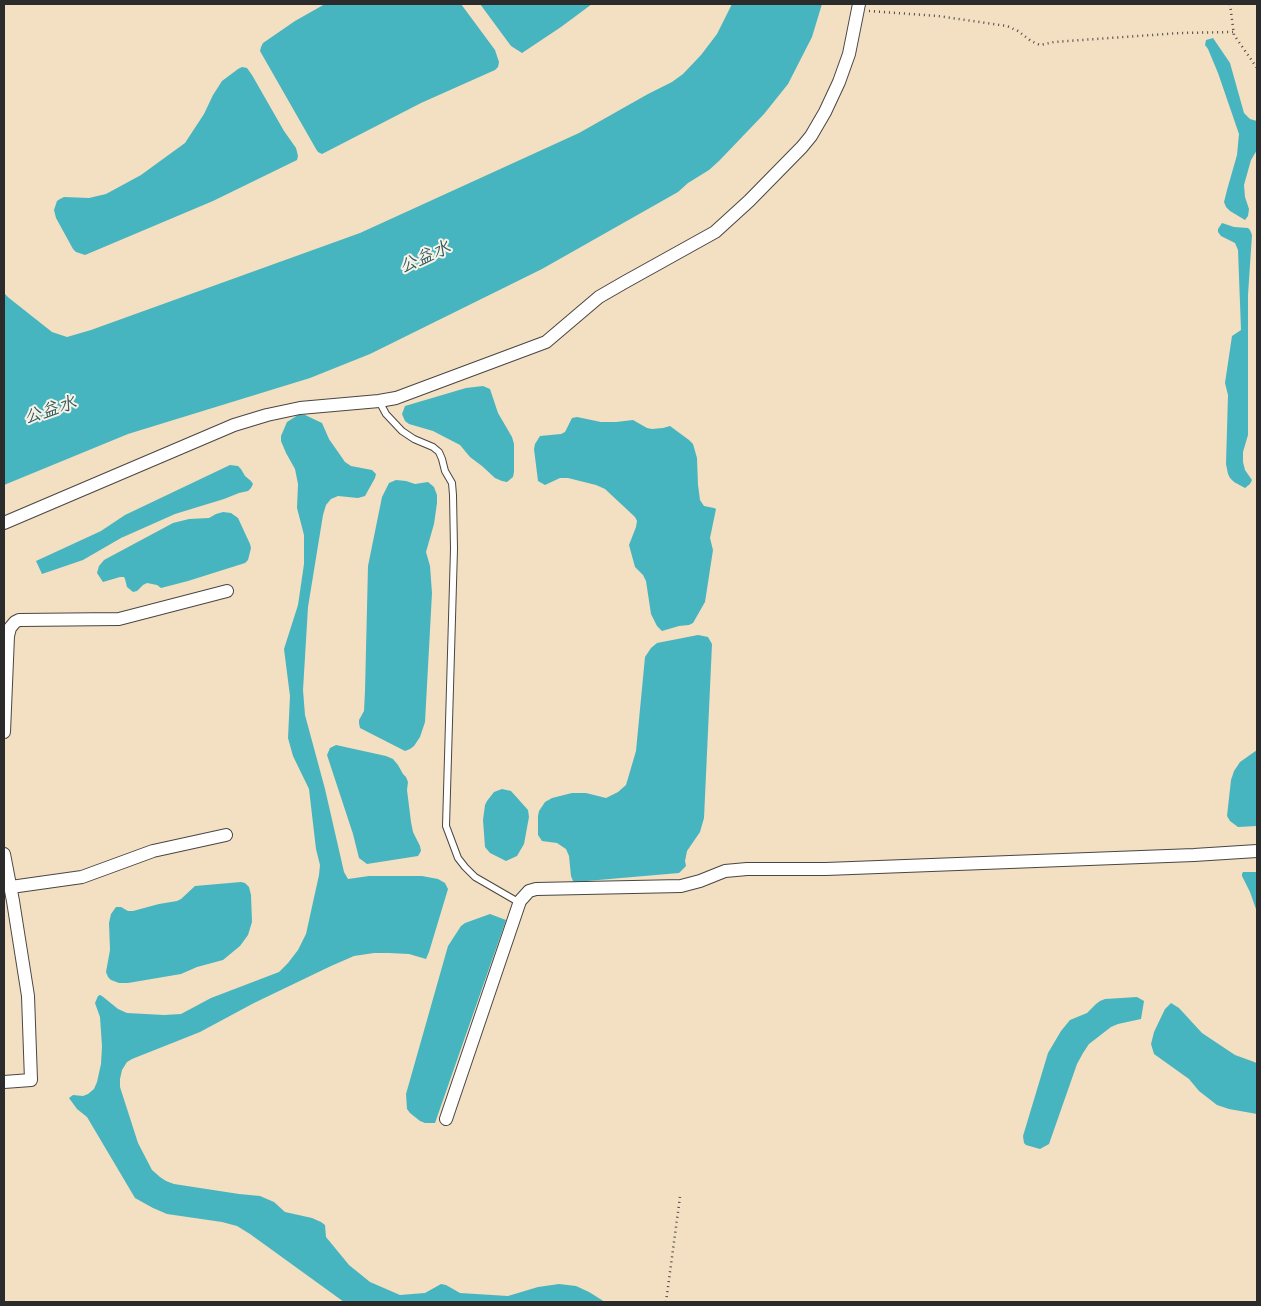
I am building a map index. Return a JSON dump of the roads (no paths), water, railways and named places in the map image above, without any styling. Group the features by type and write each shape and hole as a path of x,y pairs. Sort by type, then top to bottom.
{"street":[{"path":"4,523 234,424 300,408 379,401 404,395 546,342 599,298 715,232 790,160 811,136 839,82 852,44 859,6"},
{"path":"4,732 8,636 10,628 19,620 119,619 227,591"},
{"path":"10,887 82,877 153,851 226,835"},
{"path":"446,1119 520,903 529,891 536,889 681,886 725,871 747,869 826,869 1257,851"},
{"path":"4,854 28,996 32,1080 4,1082"}],"lane":[{"path":"379,401 386,414 402,431 439,452 445,472 452,483 454,495 446,826 458,858 465,868 475,877 520,903"}],"water":[{"path":"325,4 461,4 495,50 499,62 498,67 421,103 322,154 316,149 260,51 263,43 295,21"},
{"path":"480,4 592,4 522,53 511,46"},
{"name":"公益水","path":"732,4 822,4 812,37 788,84 764,114 719,161 678,192 542,269 370,354 310,378 128,434 4,485 4,293 52,332 67,337 360,233 579,133 672,82 683,74 701,55 717,34"},
{"path":"1213,38 1230,63 1244,113 1250,119 1257,121 1257,150 1251,160 1244,185 1249,209 1245,220 1230,211 1224,202 1237,155 1239,134 1218,73 1205,45 1206,40"},
{"path":"242,67 247,68 252,75 284,131 296,148 297,160 213,201 85,255 76,252 56,218 54,210 57,201 64,197 89,198 106,194 141,175 185,143 222,81"},
{"path":"1222,223 1234,227 1248,228 1252,235 1248,295 1248,435 1243,452 1243,462 1245,470 1252,480 1245,488 1230,478 1226,464 1228,395 1225,383 1232,336 1241,330 1238,250 1235,243 1221,236 1218,232"},
{"path":"483,386 490,389 498,413 514,444 514,472 513,477 507,482 495,478 470,457 460,445 433,431 409,424 405,421 402,414 405,406 466,388"},
{"path":"298,415 305,415 322,423 329,439 345,462 351,466 372,470 376,474 365,496 358,498 338,496 331,499 326,505 308,607 303,690 305,715 325,789 344,872 348,879 369,876 422,876 438,879 445,883 448,889 426,959 409,954 389,953 354,956 254,1003 200,1032 127,1062 122,1070 120,1087 138,1143 152,1170 166,1181 174,1184 260,1196 274,1202 285,1212 321,1222 325,1225 326,1237 349,1265 370,1282 400,1295 425,1293 441,1284 460,1293 508,1296 538,1287 559,1284 576,1286 605,1302 344,1302 237,1226 167,1214 135,1198 87,1117 77,1109 69,1098 73,1095 83,1096 88,1094 94,1089 97,1082 102,1046 100,1017 95,1003 98,996 102,996 118,1009 127,1013 181,1014 211,998 279,972 298,950 306,934 320,865 316,849 309,789 293,756 288,738 290,696 284,649 298,605 304,564 304,535 297,508 298,484 295,469 286,453 281,436 287,422"},
{"path":"577,417 601,422 633,420 652,429 670,426 693,444 697,458 700,500 704,506 716,509 710,538 713,550 705,602 693,623 662,631 657,626 651,614 646,581 635,567 629,545 637,521 605,489 568,478 560,478 545,485 538,481 535,444 540,436 565,432 572,418"},
{"path":"230,465 238,466 251,481 253,484 248,491 175,514 121,538 83,560 42,574 36,561 101,531 125,515"},
{"path":"396,480 415,484 428,482 434,487 437,495 434,524 426,552 430,566 432,593 425,722 420,737 414,746 405,751 360,728 359,723 364,711 368,566 382,497 389,483"},
{"path":"223,512 231,513 238,518 250,544 248,560 245,563 161,588 147,583 133,592 127,587 124,577 103,582 97,573 99,566 104,560 173,523 189,519 209,518"},
{"path":"698,635 708,637 712,644 704,818 700,832 687,851 686,866 679,873 573,881 566,849 557,843 542,841 538,835 539,811 545,802 552,798 572,793 586,793 606,798 618,792 626,785 636,751 645,657 657,643"},
{"path":"336,745 386,756 393,759 398,765 408,782 407,790 411,822 421,851 418,856 367,864 359,858 327,755 330,748"},
{"path":"1257,750 1257,826 1238,827 1227,816 1231,780 1240,762"},
{"path":"502,789 511,791 528,810 529,817 524,844 517,856 506,861 490,853 485,847 483,820 487,801 494,792"},
{"path":"1243,872 1257,872 1257,912 1242,876"},
{"path":"241,882 249,887 252,922 248,935 240,946 223,960 197,967 181,974 128,983 119,983 108,977 106,972 110,950 109,923 111,914 116,907 133,911 177,901 195,886"},
{"path":"490,914 506,920 435,1123 425,1123 407,1109 406,1094 448,946 461,926"},
{"path":"1137,997 1144,1001 1141,1019 1111,1027 1089,1044 1083,1053 1077,1064 1049,1144 1040,1149 1026,1145 1023,1136 1048,1053 1061,1031 1070,1020 1087,1013 1100,1001"},
{"path":"1171,1003 1179,1008 1202,1033 1235,1055 1257,1063 1257,1114 1217,1105 1199,1091 1189,1079 1154,1054 1151,1044 1154,1032 1165,1009"}]}
